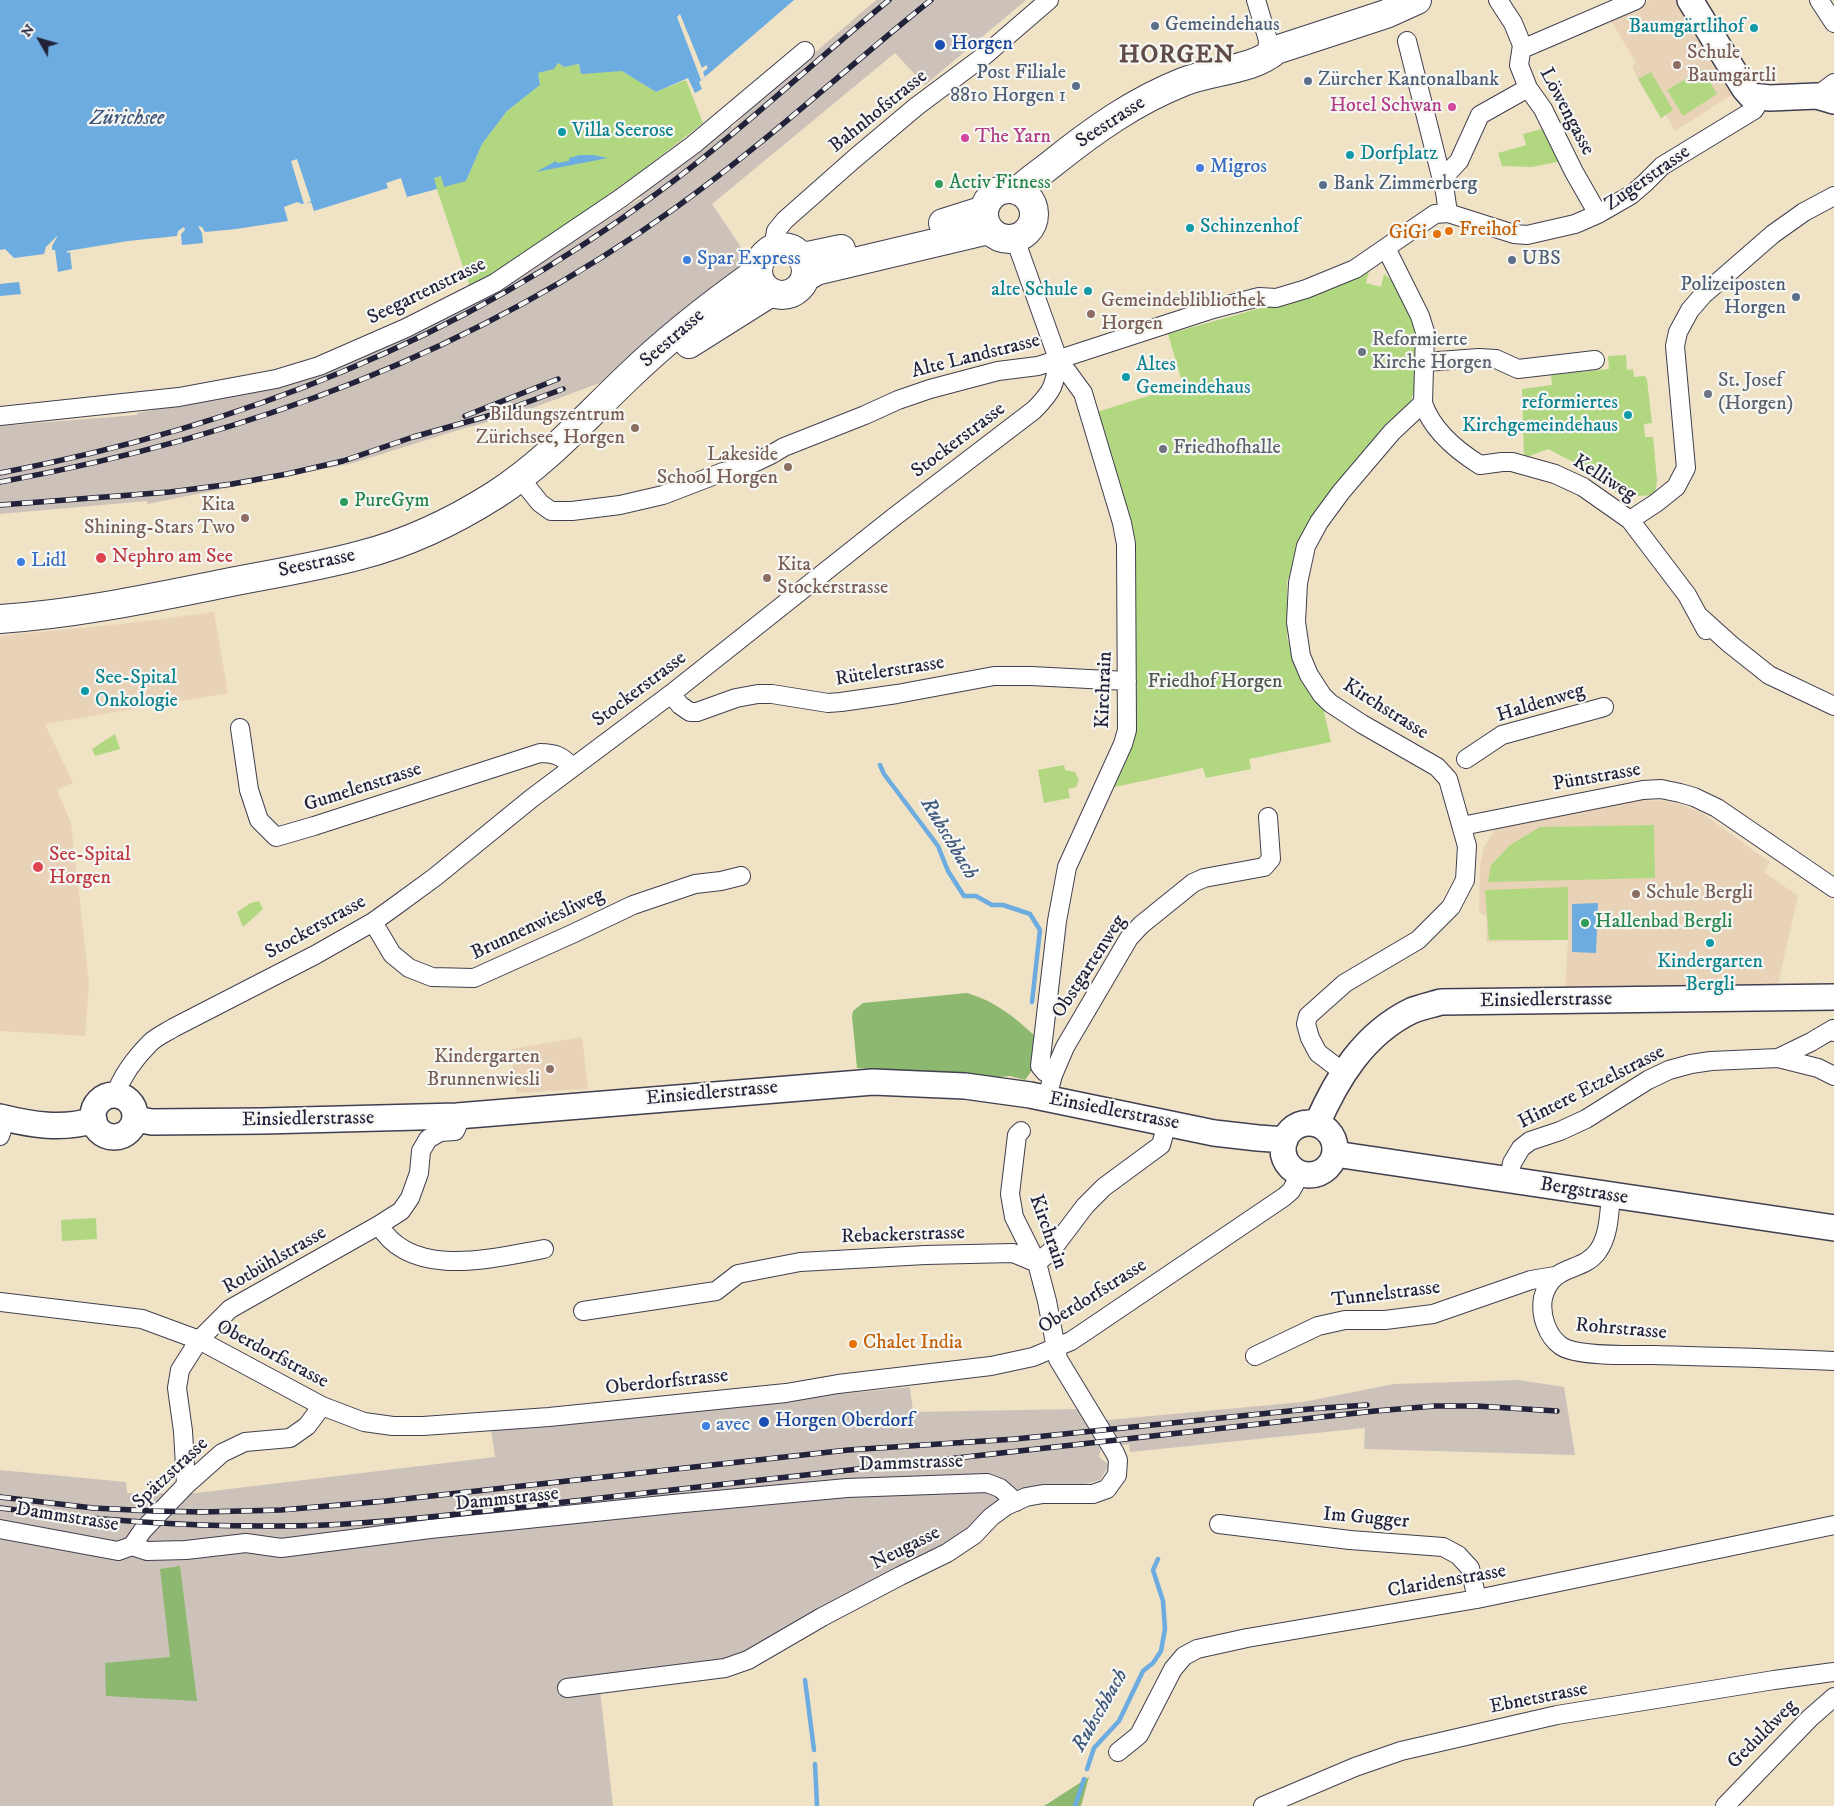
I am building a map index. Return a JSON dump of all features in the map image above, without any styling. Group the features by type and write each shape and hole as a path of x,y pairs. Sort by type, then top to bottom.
{"main road":[{"path":"1690,0 1744,88 1751,96 1770,98 1828,93"},
{"path":"1705,0 1763,96"},
{"name":"Seestrasse","path":"1025,197 1126,126 1196,92 1215,74 1267,58 1276,50 1386,14 1412,2"},
{"path":"1011,189 1025,197 1034,218 1032,225 1022,236 1001,238 987,220 991,197 997,192 1011,189"},
{"path":"803,266 802,284 791,294 777,295 764,282 758,266 763,255 773,248 788,247 803,266 816,270 987,220"},
{"name":"Seestrasse","path":"0,619 125,604 361,555 428,531 495,495 561,444 628,378 698,316 764,282"},
{"name":"Einsiedlerstrasse","path":"1317,1124 1325,1104 1343,1072 1367,1042 1393,1021 1413,1010 1441,1002 1834,997"},
{"name":"Einsiedlerstrasse","path":"135,1119 152,1122 457,1116 852,1082 964,1086 1030,1095 1214,1132 1285,1140"},
{"path":"108,1096 121,1096 130,1102 135,1113 135,1119 129,1130 118,1136 105,1134 100,1131 94,1120 94,1112 101,1100 108,1096"},
{"path":"2,1124 68,1126 94,1120"},
{"path":"1301,1124 1317,1124 1329,1132 1335,1146 1335,1154 1328,1167 1322,1171 1315,1174 1301,1173 1293,1169 1284,1156 1285,1140 1294,1128 1301,1124"},
{"name":"Bergstrasse","path":"1335,1154 1834,1228"}],"street":[{"name":"Bahnhofstrasse","path":"773,248 776,232 785,220 917,106 984,56 1049,0"},
{"path":"1256,0 1268,40 1267,58"},
{"name":"Löwengasse","path":"1498,0 1514,23 1522,45 1519,65 1528,88 1543,109 1574,172 1598,214"},
{"path":"1522,49 1636,0"},
{"path":"1819,0 1834,23"},
{"path":"1407,41 1442,179 1448,214"},
{"name":"Seegartenstrasse","path":"0,416 179,397 276,379 336,358 406,328 495,283 621,198 693,144 805,51"},
{"path":"1442,179 1459,161 1480,115 1528,88"},
{"name":"Zugerstrasse","path":"1448,214 1514,234 1527,234 1575,224 1598,214 1631,195 1645,184 1662,166 1754,110 1763,96"},
{"path":"1630,520 1656,504 1676,487 1686,468 1675,346 1678,332 1690,310 1702,295 1773,234 1804,212 1834,196"},
{"name":"Alte Landstrasse","path":"519,477 540,503 551,511 559,512 620,505 663,495 740,467 898,400 998,372 1038,366 1213,309 1260,297 1276,298 1306,289 1348,273 1431,216 1448,214"},
{"path":"1015,238 1058,359"},
{"path":"1386,248 1420,316 1425,332 1423,403"},
{"path":"1425,362 1479,358 1496,359 1518,369 1595,360"},
{"name":"Kirchrain","path":"1053,1075 1045,1072 1040,1066 1057,921 1067,867 1123,744 1127,730 1126,544 1122,523 1083,393 1058,359"},
{"name":"Stockerstrasse","path":"115,1095 118,1084 151,1042 173,1028 373,922 435,877 572,767 671,694 894,517 1034,410 1050,392 1056,376 1058,359"},
{"name":"Kelliweg","path":"1423,403 1426,413 1439,432 1456,448 1480,465 1512,462 1556,474 1583,487 1630,520 1687,595 1703,624 1769,676 1834,706"},
{"name":"Kirchstrasse","path":"1343,1072 1318,1053 1310,1038 1306,1024 1308,1016 1345,983 1418,940 1451,907 1465,880 1467,846 1448,779 1437,767 1362,724 1330,703 1322,695 1309,675 1301,656 1296,622 1299,571 1306,546 1319,522 1392,432 1423,403"},
{"name":"Rütelerstrasse","path":"671,694 680,706 690,712 697,712 736,698 758,694 772,694 828,703 897,694 994,676 1127,681"},
{"name":"Haldenweg","path":"1466,759 1502,735 1604,707"},
{"name":"Gumelenstrasse","path":"240,728 248,790 259,820 276,837 540,753 556,754 563,757 572,767"},
{"name":"Püntstrasse","path":"1462,826 1643,790 1661,789 1694,797 1717,808 1834,888"},
{"name":"Obstgartenweg","path":"1047,1099 1053,1075 1065,1047 1129,938 1140,924 1194,883 1204,878 1264,867 1271,859 1268,817"},
{"name":"Brunnenwiesliweg","path":"373,922 392,954 409,968 432,977 474,978 633,905 695,884 741,876"},
{"name":"Hintere Etzelstrasse","path":"1778,1058 1833,1030"},
{"name":"Hintere Etzelstrasse","path":"1509,1180 1512,1163 1521,1148 1530,1141 1560,1131 1586,1119 1648,1080 1669,1070 1711,1061 1778,1058 1818,1068 1834,1076"},
{"name":"Rotbühlstrasse","path":"182,1490 183,1431 177,1388 180,1370 199,1340 230,1309 401,1211 410,1198 419,1174 421,1151 428,1138 440,1132 455,1131 458,1127 457,1116"},
{"path":"1037,1263 1051,1251 1085,1206 1104,1187 1161,1144 1167,1123"},
{"name":"Kirchrain","path":"1021,1131 1016,1135 1010,1194 1014,1217 1037,1263 1048,1301 1055,1348"},
{"name":"Oberdorfstrasse","path":"0,1302 142,1319 199,1340 322,1406 364,1422 393,1426 549,1417 786,1393 838,1384 991,1366 1033,1357 1055,1348 1086,1331 1284,1197 1301,1173"},
{"path":"1554,1276 1588,1261 1597,1253 1604,1242 1607,1231 1611,1196"},
{"path":"379,1225 386,1238 399,1247 413,1254 434,1260 456,1262 544,1249"},
{"name":"Rebackerstrasse","path":"582,1311 716,1291 738,1274 800,1262 925,1255 1013,1253 1037,1263"},
{"name":"Tunnelstrasse","path":"1255,1356 1318,1326 1345,1320 1385,1320 1433,1314 1530,1280 1554,1276"},
{"name":"Rohrstrasse","path":"1554,1276 1543,1299 1543,1317 1548,1332 1561,1346 1574,1351 1834,1362"},
{"name":"Neugasse","path":"567,1688 725,1668 748,1660 822,1617 947,1553 974,1535 991,1517 1006,1506 1026,1497 1042,1494 1094,1494 1107,1489 1117,1476 1118,1460 1064,1370 1055,1348"},
{"name":"Spätzstrasse","path":"132,1546 143,1530 222,1453 245,1442 290,1438 307,1426 322,1406"},
{"name":"Dammstrasse","path":"0,1530 118,1551 132,1546 147,1551 186,1550 246,1543 281,1548 449,1527 847,1488 988,1483 1000,1488 1016,1502"},
{"name":"Im Gugger","path":"1219,1524 1350,1540 1443,1547 1458,1555 1470,1568 1477,1599"},
{"name":"Claridenstrasse","path":"1118,1752 1139,1735 1173,1669 1184,1656 1197,1649 1247,1638 1477,1599 1834,1525"},
{"name":"Ebnetstrasse","path":"1262,1806 1355,1767 1401,1751 1557,1716 1774,1680 1834,1672"},
{"name":"Geduldweg","path":"1725,1806 1810,1718 1834,1697"}],"shaded area":[{"path":"876,0 1026,0 925,85 895,53 712,204 749,259 605,381 508,417 468,427 353,463 147,504 147,501 0,514 0,426 137,415 137,413 277,387 312,377 356,360 423,329 530,269 641,198 639,193 727,122 732,128 753,106"},
{"name":"Schule Baumgärtli","path":"1651,0 1679,0 1733,94 1675,131 1666,115 1661,118 1638,79 1632,66 1636,63 1610,19"},
{"name":"See-Spital Horgen","path":"214,612 228,693 45,724 73,783 57,790 71,823 89,984 85,1036 0,1031 0,636 131,623"},
{"name":"Schule Bergli","path":"1634,800 1668,801 1699,811 1770,862 1764,872 1798,896 1778,984 1771,990 1565,991 1568,940 1486,942 1487,917 1479,912 1480,866 1484,847 1498,825"},
{"name":"Kindergarten Brunnenwiesli","path":"582,1037 588,1089 516,1093 511,1049"},
{"path":"1518,1380 1564,1387 1575,1455 1364,1449 1365,1428 1130,1452 1129,1444 1101,1448 1099,1457 1109,1465 1100,1480 1085,1484 1028,1489 1019,1508 745,1671 600,1690 613,1806 0,1806 0,1470 126,1482 127,1493 196,1493 495,1457 491,1429 840,1389 841,1394 910,1387 913,1412 1078,1409 1086,1422 1303,1402 1394,1384"}],"green space":[{"path":"558,63 564,67 579,64 581,73 622,71 656,92 686,80 703,123 639,173 493,276 470,287 433,178 441,176 466,181 482,144 507,111 540,85 538,73 553,69"},
{"path":"1702,69 1717,94 1683,116 1667,90"},
{"path":"1651,72 1673,110 1661,118 1638,79"},
{"path":"1545,128 1562,161 1532,167 1502,166 1498,153 1526,145 1523,134"},
{"name":"Friedhof Horgen","path":"1369,271 1366,283 1381,287 1384,274 1398,285 1414,308 1421,364 1410,405 1311,525 1287,582 1287,638 1301,678 1322,703 1331,742 1249,759 1251,769 1206,778 1203,768 1110,788 1132,729 1130,555 1123,494 1097,412 1183,385 1168,334 1304,296"},
{"path":"1626,355 1627,370 1633,369 1634,377 1645,376 1647,380 1652,423 1644,424 1645,437 1653,437 1657,480 1655,495 1622,497 1579,465 1548,449 1524,458 1522,389 1552,385 1551,375 1609,369 1608,356"},
{"path":"115,734 120,749 95,756 92,749"},
{"path":"1064,765 1065,770 1075,772 1079,780 1076,787 1068,789 1070,798 1044,803 1038,770"},
{"path":"1654,825 1655,878 1488,882 1491,865 1510,845 1540,827"},
{"path":"1568,887 1568,940 1489,940 1485,890"},
{"path":"259,901 263,909 243,927 237,912 251,903"},
{"path":"967,993 996,1005 1037,1038 1032,1070 1025,1080 1010,1076 999,1077 857,1068 852,1016 853,1011 863,1003"},
{"path":"96,1218 97,1239 62,1241 61,1220"},
{"path":"180,1566 197,1701 106,1696 105,1663 170,1657 160,1569"},
{"path":"1089,1777 1081,1806 1044,1806"}],"water":[{"name":"Zürichsee","path":"0,0 794,0 699,82 702,89 695,93 688,78 656,92 622,71 581,74 579,64 564,67 558,63 554,69 538,73 540,85 507,111 482,144 466,181 444,187 441,176 434,178 437,189 407,197 401,178 386,183 388,188 314,211 311,202 302,204 297,202 284,207 288,221 205,232 202,227 198,226 202,233 203,243 182,245 181,234 185,230 184,227 178,231 177,236 128,241 67,251 67,253 70,252 72,269 58,272 55,250 52,250 57,236 46,247 44,254 14,258 5,249 0,250"},
{"path":"580,155 608,158 536,172 556,161 557,163 569,161 569,158"},
{"path":"19,282 21,294 0,296 0,284"},
{"name":"Hallenbad Bergli","path":"1598,903 1596,953 1572,952 1572,904"}],"pier":[{"path":"680,14 702,68 706,65 708,68 703,72 705,77 701,80 677,17"},
{"path":"297,159 311,201 304,204 291,161"}],"waterway":[{"name":"Rubschbach","path":"880,765 884,774 938,846 948,871 964,896 976,896 992,905 1003,905 1030,914 1040,930 1032,1002"},
{"name":"Rubschbach","path":"1087,1769 1094,1748 1119,1721 1143,1671 1153,1663 1161,1651 1165,1629 1163,1601 1153,1570 1158,1559"},
{"path":"805,1680 814,1750"},
{"path":"815,1764 817,1806"},
{"name":"Rubschbach","path":"1075,1806 1084,1779"}],"railway":[{"path":"0,473 89,454 176,431 261,403 344,371 425,334 504,293 581,246 656,194 745,123 889,0"},
{"path":"0,482 91,463 181,441 269,414 355,382 439,346 521,305 600,258 711,182 931,0"},
{"path":"465,416 558,379"},
{"path":"0,505 170,492 232,484 287,474 343,461 413,437 495,414 563,389"},
{"path":"0,1497 93,1508 153,1511 281,1510 386,1501 848,1450 1015,1439 1309,1409 1367,1405"},
{"path":"0,1508 70,1516 175,1524 245,1526 351,1524 444,1516 1375,1411 1435,1406 1476,1406 1557,1411"}],"place":[{"name":"Gemeindehaus","path":"1155,26"},
{"name":"Baumgärtlihof","path":"1754,28"},
{"name":"Horgen","path":"940,45"},
{"name":"Schule Baumgärtli","path":"1677,65"},
{"name":"Zürcher Kantonalbank","path":"1308,81"},
{"name":"Post Filiale 8810 Horgen 1","path":"1076,86"},
{"name":"Hotel Schwan","path":"1452,107"},
{"name":"Villa Seerose","path":"562,132"},
{"name":"The Yarn","path":"965,138"},
{"name":"Dorfplatz","path":"1350,155"},
{"name":"Migros","path":"1200,168"},
{"name":"Activ Fitness","path":"939,184"},
{"name":"Bank Zimmerberg","path":"1323,185"},
{"name":"Schinzenhof","path":"1190,228"},
{"name":"Freihof","path":"1449,231"},
{"name":"GiGi","path":"1437,234"},
{"name":"Spar Express","path":"687,260"},
{"name":"UBS","path":"1512,260"},
{"name":"alte Schule","path":"1088,291"},
{"name":"Polizeiposten Horgen","path":"1796,297"},
{"name":"Gemeindeblibliothek Horgen","path":"1091,314"},
{"name":"Reformierte Kirche Horgen","path":"1362,352"},
{"name":"Altes Gemeindehaus","path":"1126,377"},
{"name":"St. Josef (Horgen)","path":"1708,394"},
{"name":"reformiertes Kirchgemeindehaus","path":"1628,415"},
{"name":"Bildungszentrum Zürichsee, Horgen","path":"635,428"},
{"name":"Friedhofhalle","path":"1163,449"},
{"name":"Lakeside School Horgen","path":"788,467"},
{"name":"PureGym","path":"344,502"},
{"name":"Kita Shining-Stars Two","path":"245,518"},
{"name":"Nephro am See","path":"101,558"},
{"name":"Lidl","path":"21,562"},
{"name":"Kita Stockerstrasse","path":"767,578"},
{"name":"See-Spital Onkologie","path":"85,691"},
{"name":"See-Spital Horgen","path":"38,867"},
{"name":"Schule Bergli","path":"1636,894"},
{"name":"Hallenbad Bergli","path":"1585,923"},
{"name":"Kindergarten Bergli","path":"1710,943"},
{"name":"Kindergarten Brunnenwiesli","path":"550,1069"},
{"name":"Chalet India","path":"853,1344"},
{"name":"Horgen Oberdorf","path":"764,1422"},
{"name":"avec","path":"706,1426"}],"district":[{"name":"HORGEN","path":"1177,57"}]}
